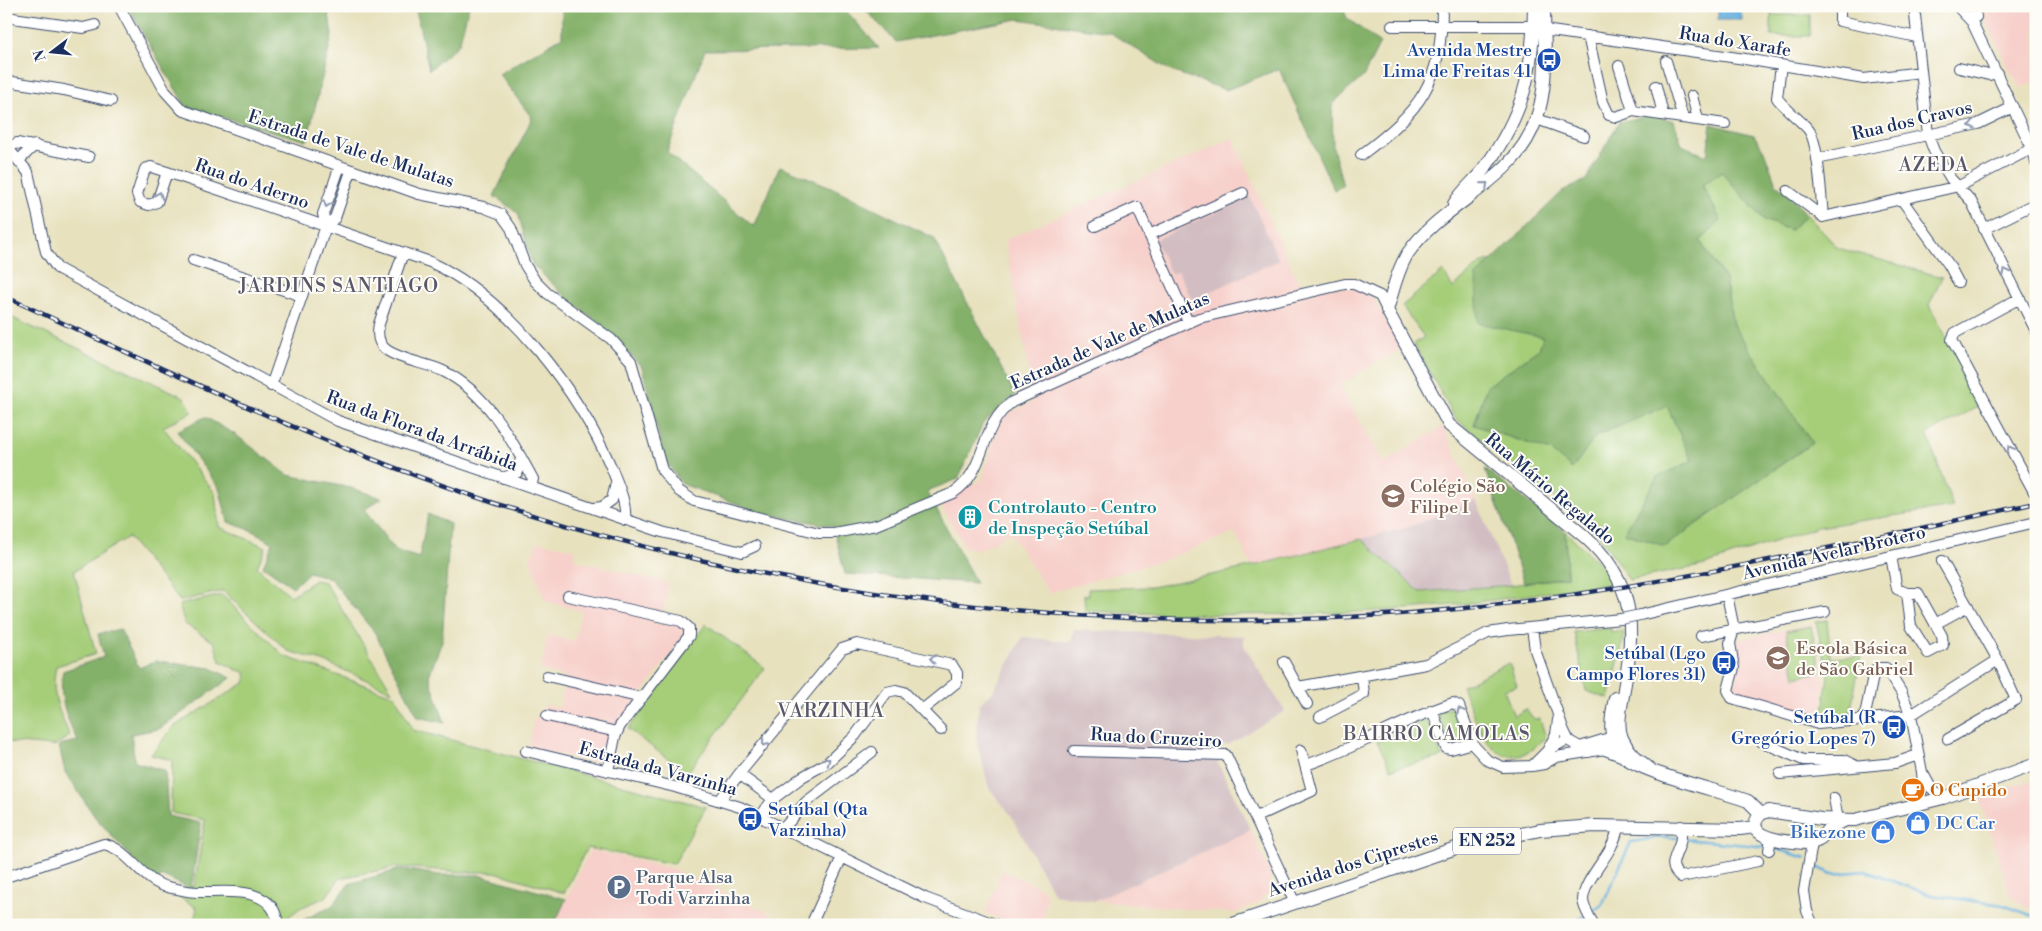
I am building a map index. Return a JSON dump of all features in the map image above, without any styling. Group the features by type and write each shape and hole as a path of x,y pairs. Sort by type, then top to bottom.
{"main road":[{"path":"1387,310 1400,269 1408,252 1447,215 1507,166 1532,132 1540,105 1539,28 1534,6"},
{"path":"1447,215 1490,160 1513,122 1522,100 1544,6"},
{"path":"1522,100 1530,108 1540,105"},
{"path":"1513,122 1524,122 1532,132"},
{"name":"Estrada de Vale de Mulatas","path":"1387,310 1446,421 1464,439"},
{"name":"Rua Mário Regalado","path":"1464,439 1591,542 1606,559 1619,579 1628,601 1632,625 1628,653 1613,709 1611,739"},
{"path":"1611,739 1621,755 1638,766 1748,802 1761,814"},
{"path":"1611,739 1650,769"},
{"path":"1842,820 1768,811 1761,814 1757,820 1756,827 1770,844 1812,843 1819,840 1823,833 1842,820 1943,798 2034,767"},
{"path":"1816,817 1823,825 1823,833"},
{"name":"Avenida dos Ciprestes","path":"1230,925 1294,901 1476,843 1540,830 1618,826 1681,833 1756,827"}],"street":[{"name":"Estrada de Vale de Mulatas","path":"119,6 165,91 182,110 419,194 483,207 501,214 511,228 525,265 535,281 547,293 611,339 630,361 658,460 667,478 679,491 704,505 819,533 848,532 876,525 953,493 963,486 974,473 990,426 998,414 1012,402 1188,322 1212,313 1345,284 1354,284 1380,296 1387,310"},
{"path":"1362,155 1399,124 1423,96 1438,57 1442,26 1442,6"},
{"path":"1840,6 1840,22 1917,37"},
{"path":"1914,6 1928,135 1934,151 1951,179 1971,201 2036,331"},
{"path":"1958,6 1969,17 1986,48 2034,149 2036,163"},
{"path":"1972,6 1986,48"},
{"path":"6,17 83,28 95,25"},
{"name":"Rua do Xarafe","path":"1392,26 1539,28 1864,79 1921,72"},
{"path":"1588,36 1603,102 1608,115 1616,117 1633,110 1725,124"},
{"path":"1666,61 1683,118"},
{"path":"1781,65 1777,98 1809,130 1817,160 1823,217"},
{"path":"1619,66 1633,110"},
{"path":"1958,68 1989,75 1997,73"},
{"path":"6,81 64,90 110,101"},
{"path":"1656,86 1663,114"},
{"path":"1692,96 1698,119"},
{"name":"Rua dos Cravos","path":"1817,160 1978,124 2013,107"},
{"path":"1537,119 1584,136"},
{"path":"7,147 17,143 35,145 89,157"},
{"path":"19,160 35,145"},
{"name":"Rua da Flora da Arrábida","path":"7,147 28,172 46,252 57,268 271,386 338,421 625,520 662,532 742,552 755,546"},
{"path":"1788,191 1823,217 1958,186 2034,149"},
{"path":"271,386 326,226 324,214 340,166"},
{"path":"326,226 335,218 351,171"},
{"name":"Rua do Aderno","path":"167,172 430,262 454,275 490,303 519,330 550,366 574,399 601,447 616,480 626,510 625,520"},
{"path":"335,181 346,185"},
{"path":"1149,235 1242,193"},
{"path":"1902,200 1949,265 1958,282"},
{"path":"1984,229 2036,203"},
{"path":"1095,226 1136,207 1188,322"},
{"path":"403,253 379,324 380,342 393,353 439,369 463,383 485,405 521,456 533,479 531,488"},
{"path":"193,260 302,296"},
{"path":"2020,298 1954,333 1952,340 1953,345 2035,491"},
{"path":"503,478 518,472 521,456"},
{"path":"589,507 602,507 612,500 616,480"},
{"name":"Avenida Avelar Brotero","path":"1298,688 1426,664 1488,634 1621,619 2036,522"},
{"path":"1891,556 1898,589 1907,593 1918,593 1942,636 1942,645 1928,654 1911,626 1907,593"},
{"path":"1942,561 1998,660 2016,700 1948,739"},
{"path":"1727,595 1734,629 1730,643 1734,668 1728,690 1732,698 1809,723 1911,715 1998,660"},
{"path":"568,596 688,624 689,636 617,732 608,771"},
{"path":"1935,624 1968,606"},
{"path":"1701,636 1825,612"},
{"path":"1532,628 1535,650 1558,716 1568,739 1584,750"},
{"path":"720,800 739,774 842,649 848,645 857,644 952,665 957,673 956,683 922,710"},
{"path":"1284,662 1308,704"},
{"path":"1864,720 1874,671 1877,668 1886,668 1890,672 1911,715 1922,772 1923,785 1918,804"},
{"path":"547,676 642,698"},
{"path":"1320,717 1364,694 1362,676"},
{"path":"760,817 773,799 802,777 827,762 855,736 887,692 896,690 904,692 941,730"},
{"path":"1306,764 1339,754 1432,710 1453,703 1458,705 1472,743 1488,760 1500,766 1515,768 1544,764 1556,757 1564,749 1568,739"},
{"path":"1432,710 1446,748 1451,749 1472,743"},
{"path":"547,716 617,732"},
{"path":"1547,752 1556,734 1558,716"},
{"path":"1532,766 1547,752 1568,739"},
{"path":"1556,757 1584,750 1611,739"},
{"path":"1762,742 1803,760 1844,760 1857,766"},
{"name":"Rua do Cruzeiro","path":"1074,750 1226,754 1294,901"},
{"path":"1256,818 1311,792 1312,787 1301,750"},
{"name":"Estrada da Varzinha","path":"526,751 720,800 760,817 925,898 998,925"},
{"path":"783,829 806,802 872,752"},
{"path":"1780,774 1895,763 1918,755"},
{"path":"1922,772 1930,786 1943,798"},
{"path":"739,774 773,799"},
{"path":"1834,798 1842,820"},
{"path":"1593,923 1584,904 1585,890 1616,840 1618,826"},
{"path":"1681,833 1672,860 1674,872 1681,877 1758,861"},
{"path":"1812,843 1811,857 1806,871 1805,901 1813,925"},
{"path":"6,877 97,845 111,846 161,885 193,892 240,891 259,898 273,909 278,925"},
{"path":"811,925 842,857"}],"shaded area":[{"path":"1983,6 2036,6 2034,82 2020,88 2015,77 2011,74 1984,16"},
{"path":"1233,138 1300,287 1355,288 1372,297 1403,347 1339,385 1384,463 1443,426 1476,500 1409,527 1252,567 1235,532 1167,559 1049,593 1010,533 978,550 965,547 940,503 982,479 1001,417 1034,401 1005,240"},
{"path":"1250,197 1279,260 1192,300 1178,271 1171,274 1155,240"},
{"path":"1476,500 1511,585 1420,592 1361,539 1409,527"},
{"path":"538,542 575,549 574,560 668,583 662,621 683,626 686,633 611,736 603,764 529,748 534,718 542,717 545,705 559,708 567,677 540,670 548,635 574,641 582,611 545,601 530,558"},
{"name":"Escola Básica de São Gabriel","path":"1812,624 1824,680 1820,717 1812,719 1735,693 1732,688 1738,674 1733,641"},
{"path":"1074,630 1244,636 1244,646 1285,711 1228,745 1216,746 1218,763 1251,830 1095,901 1054,894 1011,815 989,788 976,738 979,704 992,693 1023,637 1071,642"},
{"path":"2036,779 2036,911 2010,895 1980,800 2003,793 2002,789"},
{"path":"1251,830 1270,872 1270,890 1258,903 1234,913 1095,901"},
{"path":"590,850 673,869 794,925 554,925"},
{"path":"1002,870 1043,889 1047,895 1043,925 1020,925 985,914"}],"green space":[{"path":"127,6 328,6 332,36 307,141 186,107"},
{"path":"415,6 469,6 459,44 429,70"},
{"path":"562,6 842,6 879,48 705,50 667,152 754,227 780,166 831,187 934,238 1015,395 983,423 958,479 927,491 976,583 845,574 833,526 765,514 682,484 665,460 642,367 599,323 568,299 532,264 518,213 494,196 532,118 499,74 562,37"},
{"path":"862,6 1342,6 1347,18 1380,43 1363,77 1332,104 1333,147 1343,186 1334,190 1279,69 1226,90 1171,71 1109,32 1018,19 896,42"},
{"path":"1771,15 1810,15 1810,36 1771,36"},
{"path":"1653,115 1674,121 1682,145 1707,156 1711,124 1754,135 1764,151 1776,184 1788,193 1807,215 1790,230 1764,220 1722,172 1702,185 1721,221 1700,241 1725,279 1733,325 1812,443 1665,546 1624,533 1657,477 1692,461 1667,406 1596,436 1572,469 1551,451 1474,425 1487,386 1539,349 1543,337 1478,323 1476,276 1562,192 1586,180 1619,122"},
{"path":"1722,172 1764,220 1790,230 1807,215 1838,248 1942,277 1929,305 1983,404 1927,434 1953,507 1818,527 1705,565 1629,580 1595,528 1530,480 1455,418 1414,344 1424,337 1402,306 1443,271 1453,288 1480,264 1492,260 1476,276 1544,337 1539,349 1487,386 1474,425 1551,451 1572,468 1596,436 1667,405 1692,461 1657,477 1624,533 1665,546 1812,443 1733,325 1725,279 1700,241 1721,221 1702,184"},
{"path":"6,315 184,397 192,412 163,427 215,493 219,527 266,547 257,567 291,596 315,580 325,582 392,691 323,661 288,651 223,591 180,601 128,537 74,571 96,654 56,666 54,676 55,694 59,710 70,736 54,746 6,742"},
{"path":"205,417 236,435 288,475 351,488 382,498 364,510 395,550 419,558 428,514 450,524 442,641 429,676 445,723 418,717 375,633 330,578 309,572 293,587 263,566 273,543 253,531 228,522 219,488 177,431"},
{"path":"1485,469 1565,531 1567,577 1524,583"},
{"path":"1565,531 1604,568 1612,584 1455,605 1345,613 1215,615 1085,611 1084,595 1089,595 1088,589 1152,587 1241,569 1361,539 1420,592 1511,585 1567,577"},
{"path":"222,595 284,656 395,696 413,730 706,807 674,864 587,848 564,893 495,872 463,872 398,867 340,878 326,897 300,908 278,925 193,925 197,908 171,892 194,887 205,820 171,813 172,760 151,755 173,727 246,682 245,672 220,661 214,642 185,624 179,605"},
{"path":"1827,620 1831,658 1861,656 1850,715 1822,718 1828,675 1816,622"},
{"path":"706,624 765,668 687,773 628,729"},
{"path":"1811,626 1821,672 1795,677 1786,631"},
{"path":"1611,628 1611,633 1623,631 1624,638 1609,699 1586,691 1574,632"},
{"path":"120,629 139,668 156,661 211,668 231,678 159,729 131,734 135,762 165,771 168,816 201,823 191,889 163,876 153,882 95,817 65,772 59,745 78,741 70,724 62,698 63,671 104,657 98,634"},
{"path":"1509,663 1517,686 1504,690 1514,716 1526,709 1534,719 1540,719 1546,738 1530,751 1514,756 1502,754 1492,747 1477,724 1462,686"},
{"path":"1455,707 1467,737 1462,742 1451,744 1438,714 1440,711"},
{"path":"1423,720 1428,721 1442,757 1391,769 1377,741"},
{"path":"401,869 439,875 479,875 566,899 554,925 293,925 332,906 349,884"}],"water":[{"path":"1718,6 1741,8 1742,20 1718,20"}],"waterway":[{"path":"1591,912 1602,905 1631,842 1662,837 1678,838"},
{"path":"1684,839 1768,847"},
{"path":"1773,848 1806,858"},
{"path":"1811,864 1832,874 1865,871 1931,895 2003,905 2036,917"},
{"path":"1571,925 1584,916"}],"railway":[{"path":"6,297 306,432 367,457 491,502 615,539 742,569 870,592 999,609 1129,618 1260,620 1390,615 1519,602 1714,571 2036,503"}],"place":[{"name":"Avenida Mestre Lima de Freitas 41","path":"1549,60"},
{"name":"Colégio São Filipe I","path":"1393,496"},
{"name":"Controlauto - Centro de Inspeção Setúbal","path":"970,517"},
{"name":"Escola Básica de São Gabriel","path":"1778,658"},
{"name":"Setúbal (Lgo Campo Flores 31)","path":"1724,663"},
{"name":"Setúbal (R Gregório Lopes 7)","path":"1894,727"},
{"name":"O Cupido","path":"1913,790"},
{"name":"Setúbal (Qta Varzinha)","path":"750,819"},
{"name":"DC Car","path":"1918,823"},
{"name":"Bikezone","path":"1883,832"},
{"name":"Parque Alsa Todi Varzinha","path":"619,887"}],"district":[{"name":"AZEDA","path":"1934,165"},
{"name":"JARDINS SANTIAGO","path":"339,286"},
{"name":"VARZINHA","path":"831,711"},
{"name":"BAIRRO CAMOLAS","path":"1437,734"}]}
